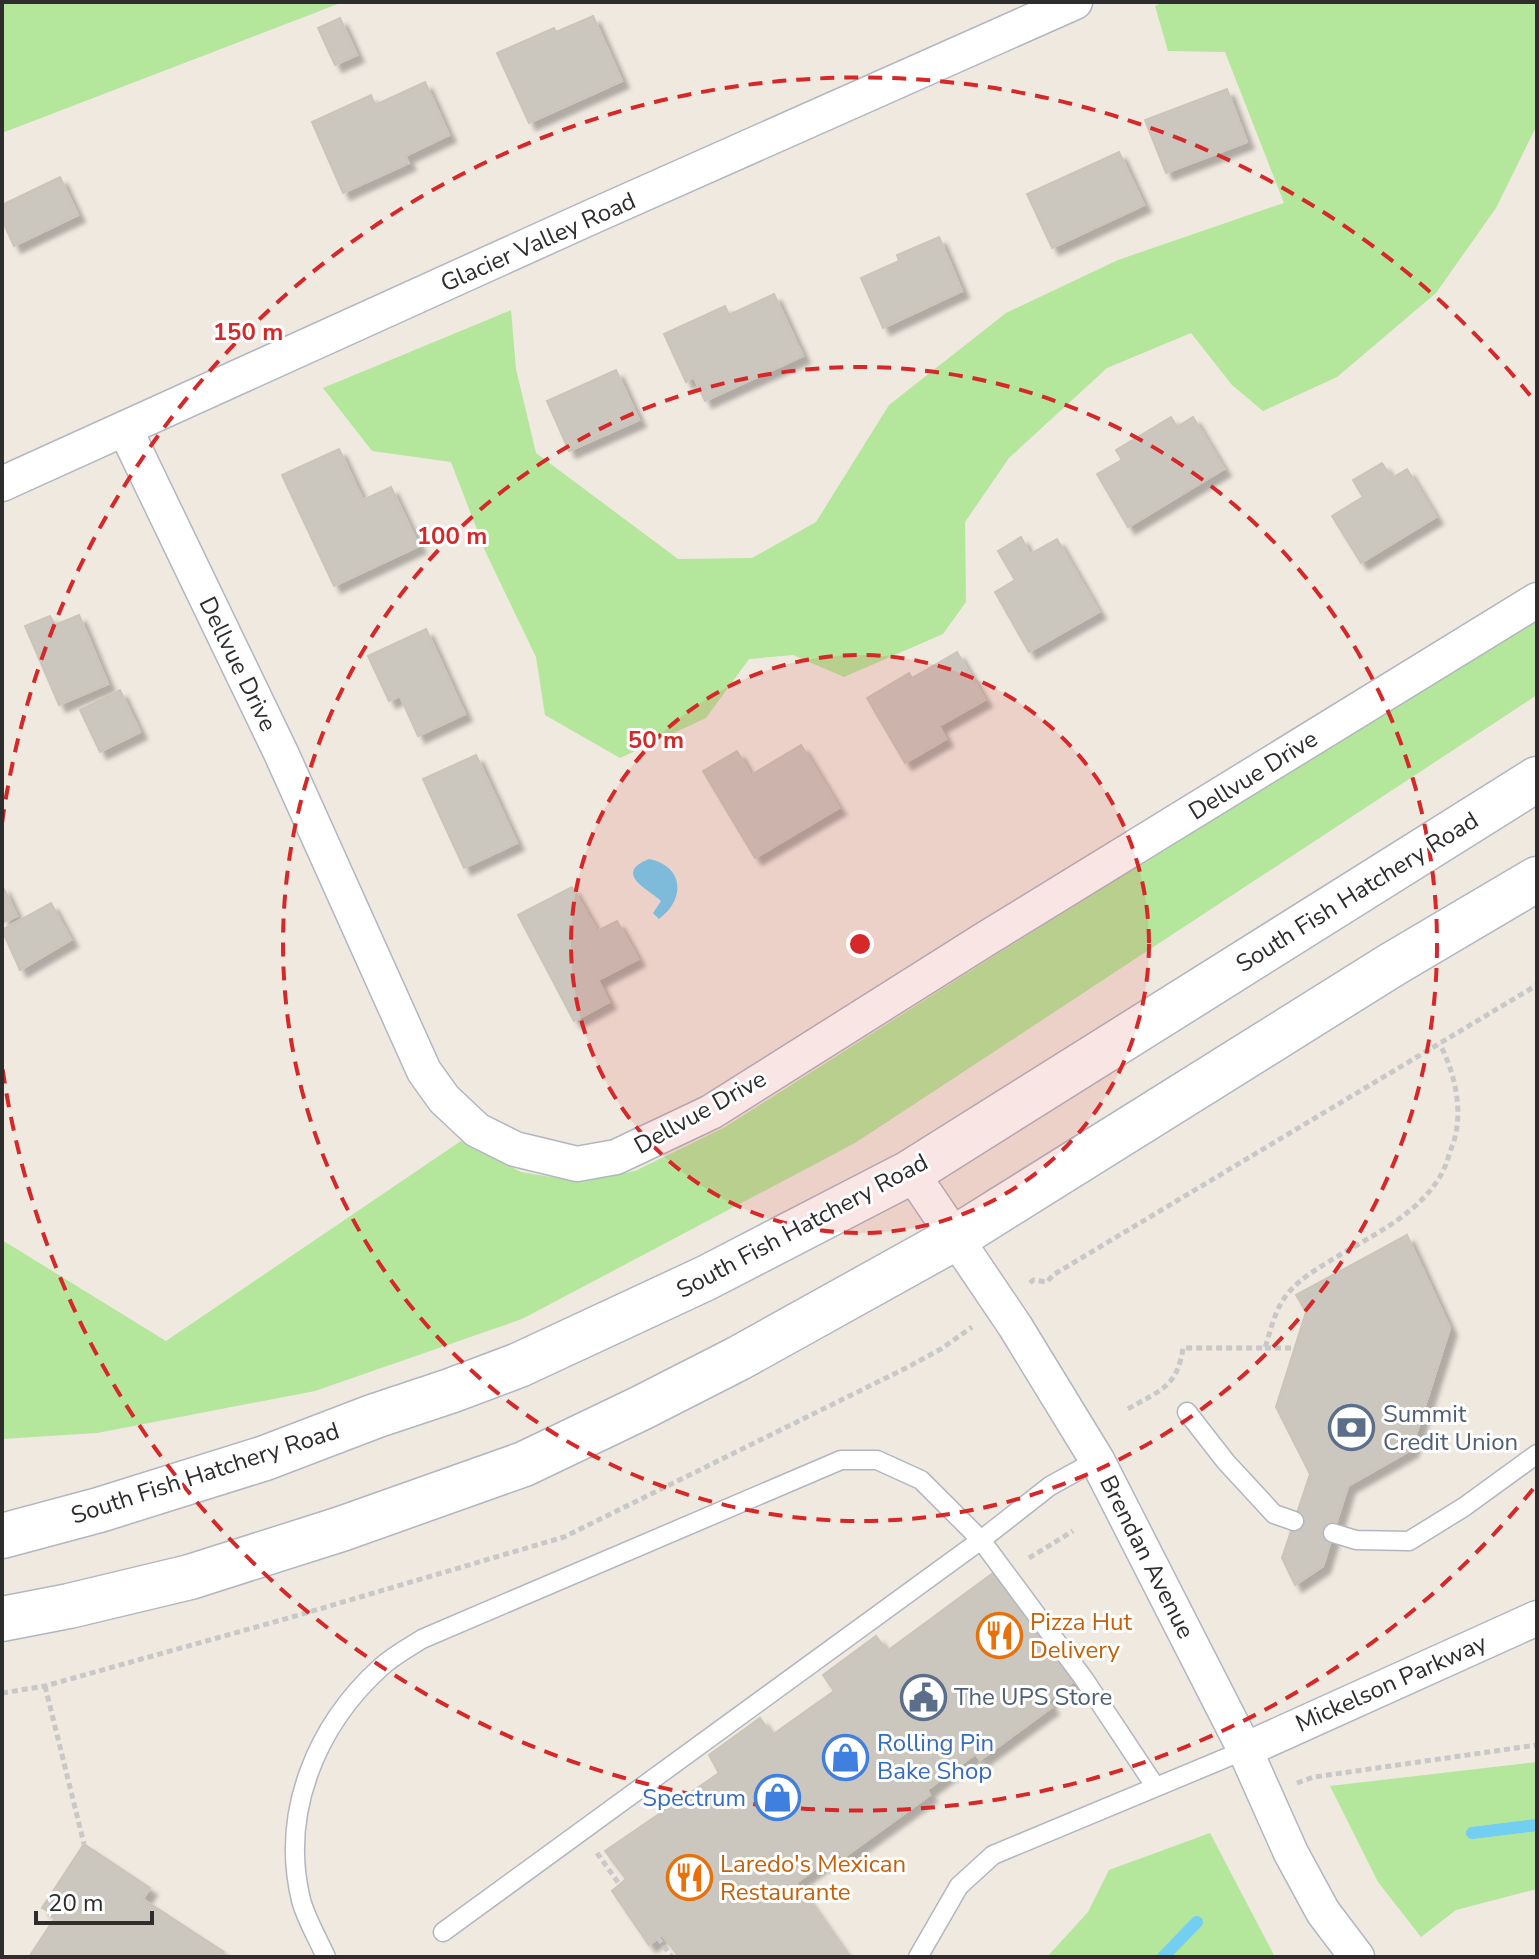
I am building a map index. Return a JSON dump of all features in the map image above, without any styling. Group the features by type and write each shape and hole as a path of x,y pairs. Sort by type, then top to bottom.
{"main road":[{"name":"South Fish Hatchery Road","path":"2,1536 99,1510 265,1458 519,1365 706,1278 911,1172 1537,779"},
{"path":"2,1619 190,1577 341,1529 524,1464 739,1358 955,1238 1393,964 1537,879"}],"street":[{"name":"Glacier Valley Road","path":"2,484 1075,2"},
{"name":"Dellvue Drive","path":"125,429 281,753 424,1071 444,1099 477,1130 515,1149 577,1164 616,1157 711,1112 1001,929 1537,600"},
{"name":"Brendan Avenue","path":"911,1172 1015,1326 1097,1460 1245,1750 1291,1853 1323,1912 1357,1957"},
{"name":"Mickelson Parkway","path":"1245,1750 1537,1618"}],"lane":[{"path":"1187,1412 1226,1462 1274,1514 1294,1521"},
{"path":"1333,1533 1356,1540 1409,1541 1464,1507 1537,1454"},
{"path":"326,1957 301,1902 294,1841 302,1797 317,1749 344,1706 383,1665 422,1639 841,1460 877,1460 921,1480 981,1540 1084,1679 1155,1786"},
{"path":"443,1932 981,1540 1050,1486 1097,1460"},
{"path":"918,1957 959,1886 993,1855 1245,1750"}],"path":[{"path":"1047,1282 1053,1275 1537,985"},
{"path":"1265,1348 1274,1319 1287,1294 1303,1278 1400,1218 1423,1198 1442,1173 1457,1132 1457,1095 1452,1067 1440,1044"},
{"path":"2,1693 45,1686 564,1537 892,1375 946,1344"},
{"path":"1128,1409 1168,1385 1180,1369 1183,1348 1294,1348"},
{"path":"45,1686 84,1844"},
{"path":"1314,1777 1537,1745"},
{"path":"658,1938 672,1957"}],"green space":[{"path":"2,2 343,2 2,133"},
{"path":"1164,2 1537,2 1537,125 1496,208 1436,293 1337,377 1263,411 1232,385 1191,333 1107,368 1009,458 965,522 966,602 943,634 844,677 793,655 749,659 706,718 620,758 545,715 536,657 486,553 451,462 372,451 323,388 511,310 516,369 536,453 678,559 752,558 816,522 889,405 1006,313 1118,260 1284,203 1225,52 1168,51 1155,6"},
{"path":"1537,619 1537,695 855,1143 522,1319 315,1391 97,1433 2,1439 2,1240 166,1341 461,1141 521,1172 582,1182 635,1171 725,1127 997,954"},
{"path":"1537,1762 1537,1889 1456,1910 1421,1937 1378,1882 1330,1786"},
{"path":"1210,1833 1275,1957 1047,1957 1088,1912 1109,1870"}],"water":[{"path":"649,859 669,869 677,884 674,902 659,919 653,913 661,901 634,876 638,865"}],"building":[{"path":"593,16 622,81 529,123 497,53 554,28 556,32"},
{"path":"340,18 357,55 335,65 318,28"},
{"path":"425,82 449,135 405,156 409,163 343,193 312,122 371,95 375,105"},
{"path":"1227,89 1247,142 1166,173 1145,120"},
{"path":"1119,152 1144,205 1052,248 1027,194"},
{"path":"60,177 78,215 14,246 2,220 2,205"},
{"path":"939,237 962,291 883,328 861,278 899,261 897,255"},
{"path":"774,294 803,356 705,401 694,377 686,382 664,334 725,306 729,315"},
{"path":"616,370 639,420 569,451 547,401"},
{"path":"1171,417 1177,427 1193,417 1224,469 1128,527 1097,474 1122,460 1116,450"},
{"path":"339,449 363,500 391,487 419,546 334,586 282,475"},
{"path":"1382,463 1392,478 1407,469 1436,517 1361,563 1332,516 1363,497 1353,480"},
{"path":"1021,537 1030,554 1057,539 1099,612 1029,652 995,592 1015,580 998,551"},
{"path":"79,615 108,684 59,705 25,626 50,616 55,625"},
{"path":"426,629 465,714 418,736 400,696 389,701 368,656"},
{"path":"957,652 985,700 939,726 946,739 905,763 867,698 909,673 912,678"},
{"path":"120,690 140,732 100,752 80,710"},
{"path":"801,745 839,808 755,858 703,771 737,751 751,775"},
{"path":"476,755 517,843 464,868 423,779"},
{"path":"2,885 17,916 2,923"},
{"path":"572,887 597,931 617,921 638,959 598,980 609,1002 574,1021 518,915"},
{"path":"51,903 71,940 20,970 2,930"},
{"name":"Summit Credit Union","path":"1407,1235 1450,1328 1411,1450 1348,1486 1323,1566 1295,1585 1282,1558 1310,1474 1276,1407 1306,1312 1296,1295"},
{"path":"1000,1568 1080,1677 1047,1701 1052,1707 980,1760 975,1754 927,1790 930,1795 843,1858 838,1852 796,1883 848,1957 679,1957 662,1935 649,1945 612,1891 626,1879 605,1851 719,1773 709,1755 760,1718 772,1735 834,1691 823,1675 876,1636 887,1651"},
{"path":"84,1844 150,1888 143,1899 224,1952 221,1957 29,1957 56,1916 42,1908"}],"waterway":[{"path":"1472,1833 1537,1825"},
{"path":"1163,1957 1197,1922"}],"place":[{"name":"Summit Credit Union","path":"1352,1428"},
{"name":"Pizza Hut Delivery","path":"999,1636"},
{"name":"The UPS Store","path":"923,1697"},
{"name":"Rolling Pin Bake Shop","path":"846,1757"},
{"name":"Spectrum","path":"777,1798"},
{"name":"Laredo's Mexican Restaurante","path":"689,1878"}]}
